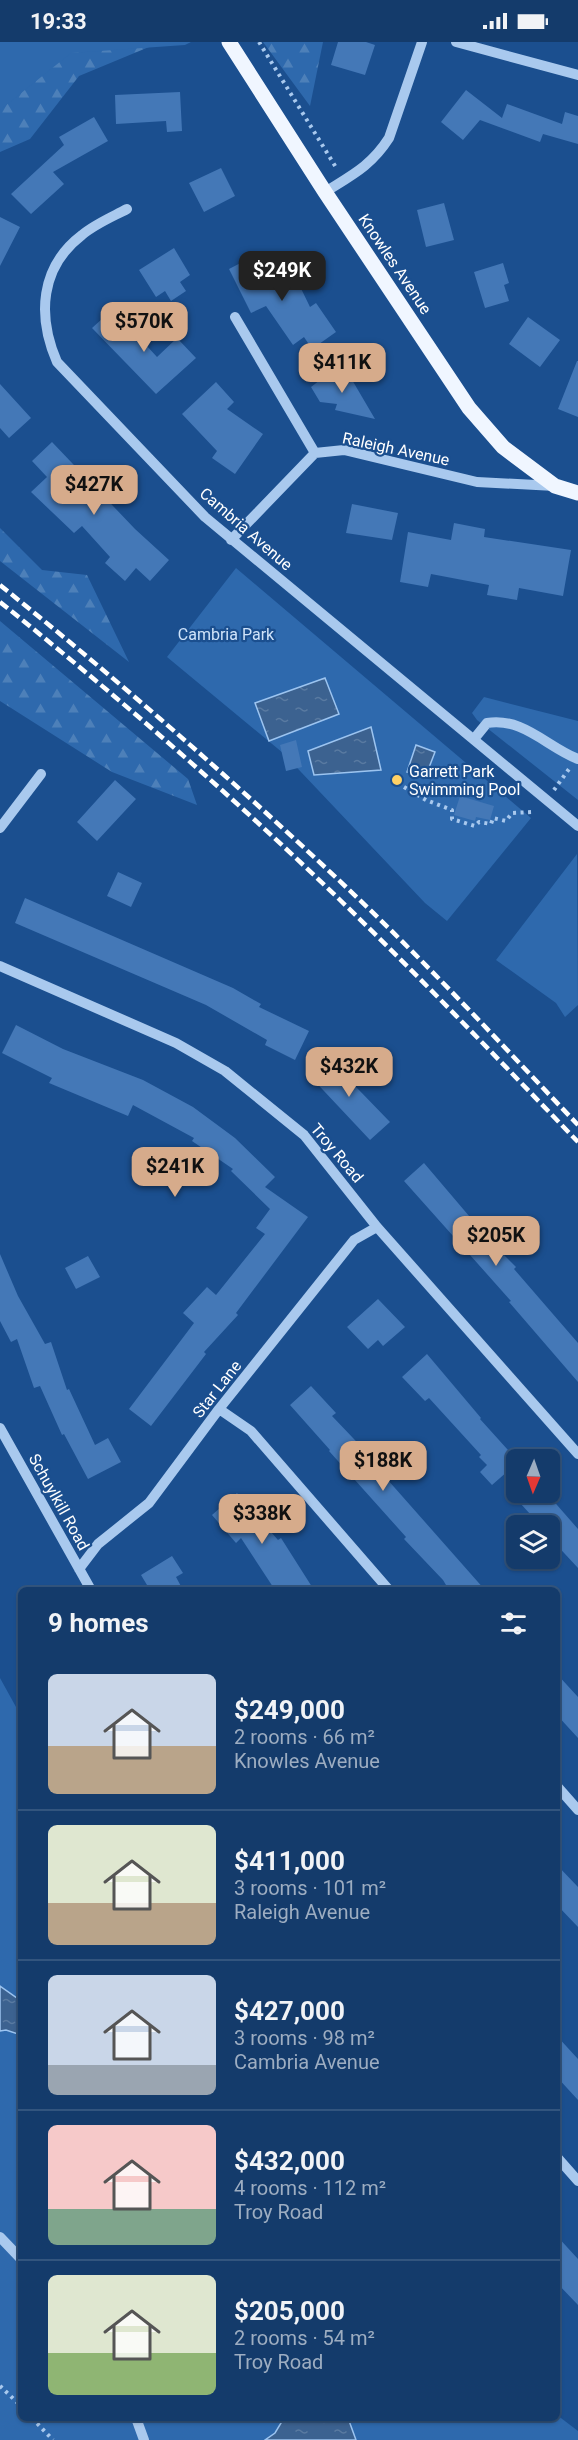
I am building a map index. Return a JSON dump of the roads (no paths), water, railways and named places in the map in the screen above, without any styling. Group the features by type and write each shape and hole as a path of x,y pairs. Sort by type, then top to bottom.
{"main road":[{"name":"Knowles Avenue","path":"229,42 325,192 470,408 502,447 555,486 578,493"}],"street":[{"path":"325,192 370,163 381,151 388,138 422,42"},
{"path":"456,42 578,75"},
{"name":"Cambria Avenue","path":"127,209 82,234 60,257 47,288 45,313 49,343 57,362 189,500 231,540 578,826"},
{"path":"231,540 315,453 235,317"},
{"name":"Raleigh Avenue","path":"315,453 344,450 477,482 555,486"},
{"path":"474,739 487,723 499,721 531,731 578,759"},
{"path":"0,828 41,774"},
{"name":"Troy Road","path":"0,966 176,1043 225,1071 304,1135 377,1227 578,1454"},
{"name":"Star Lane","path":"79,1569 98,1544 149,1503 219,1409 354,1240 377,1227"},
{"path":"219,1409 251,1431 386,1587"},
{"name":"Schuylkill Road","path":"0,1428 89,1587"},
{"path":"560,1790 578,1810"},
{"path":"560,2161 578,2181"},
{"path":"0,2237 18,2256"},
{"path":"137,2421 144,2440"}],"water":[{"path":"325,678 339,714 269,741 255,703"},
{"path":"371,727 381,770 314,775 308,751"},
{"path":"416,745 435,752 425,778 407,772"},
{"path":"0,1986 18,1999 18,2034 6,2030 0,2031"},
{"path":"282,2421 349,2421 356,2440 265,2440 275,2433"}],"railway":[{"path":"0,585 176,733 304,848 406,945 578,1125"},
{"path":"0,602 173,747 298,860 460,1019 578,1142"}],"place":[{"name":"Garrett Park Swimming Pool","path":"397,780"}],"park label":[{"name":"Cambria Park","path":"226,634"}]}
